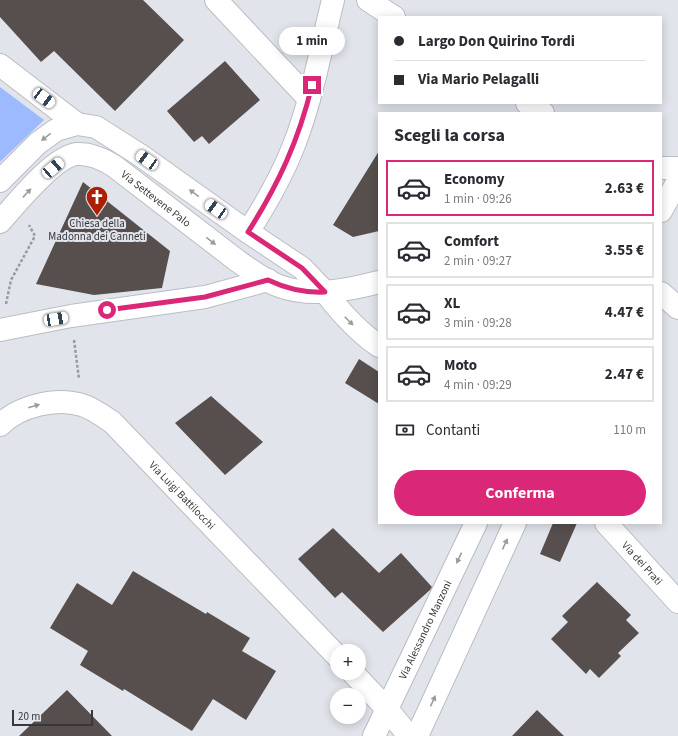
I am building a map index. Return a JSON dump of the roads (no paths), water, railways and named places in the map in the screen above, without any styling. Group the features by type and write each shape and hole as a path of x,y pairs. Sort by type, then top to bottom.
{"street":[{"path":"216,0 309,99"},
{"path":"248,232 272,193 297,138 309,99 333,0"},
{"path":"368,0 392,16"},
{"path":"0,65 77,124"},
{"path":"530,104 542,112"},
{"path":"0,181 47,136 56,130 77,124 87,124 101,130 140,155 248,232 302,268 325,292 346,318 378,345"},
{"name":"Via Settevene Palo","path":"0,222 44,174 66,157 76,154 85,154 96,156 114,166 235,259 279,286 300,292 325,292 348,289 378,282"},
{"path":"662,207 671,173"},
{"path":"3,320 71,316 205,297 268,280"},
{"path":"662,294 678,308"},
{"name":"Via Luigi Battilocchi","path":"0,425 20,412 37,405 53,403 82,405 112,422 330,649"},
{"name":"Via Alessandro Manzoni","path":"374,736 476,524"},
{"path":"417,736 515,524"},
{"name":"Via dei Prati","path":"607,524 678,602"},
{"path":"360,680 388,709 409,736"}],"place":[{"name":"Chiesa della Madonna dei Canneti","path":"97,216"}]}
